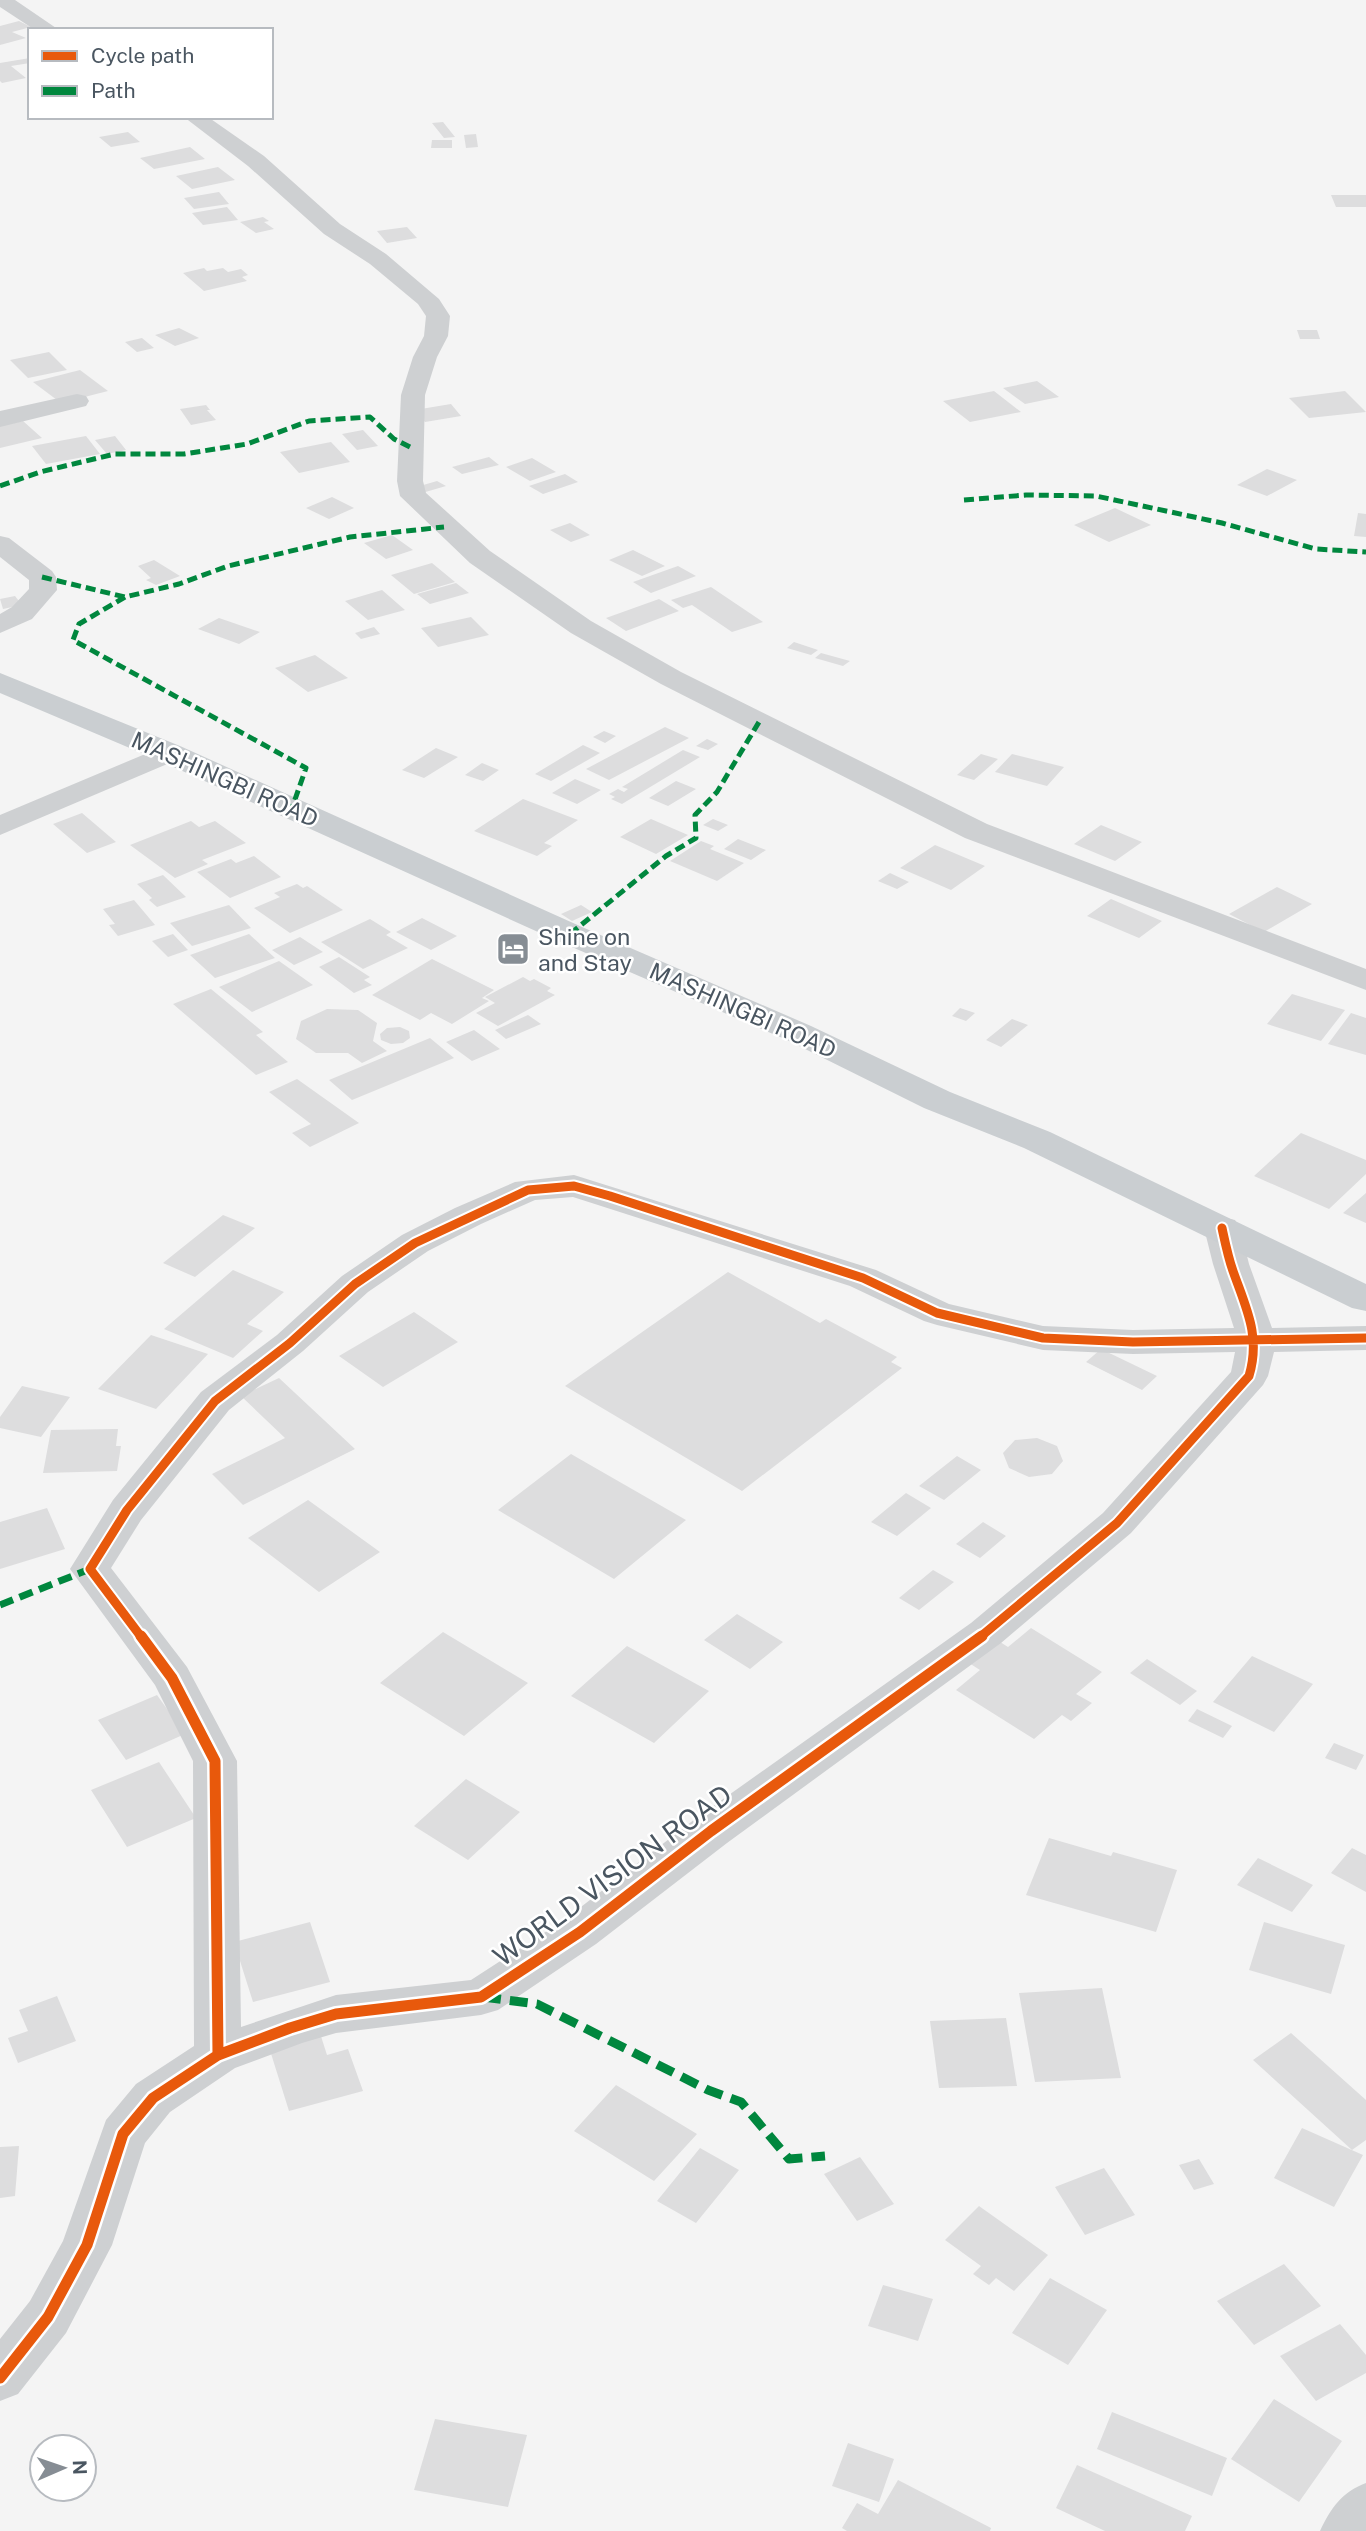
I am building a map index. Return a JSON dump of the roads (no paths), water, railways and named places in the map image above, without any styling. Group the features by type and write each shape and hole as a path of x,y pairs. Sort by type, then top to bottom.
{"main road":[{"name":"MASHINGBI ROAD","path":"0,682 169,753 570,934 799,1032 937,1100 1037,1140 1366,1299"}],"street":[{"path":"2,0 46,28"},
{"path":"197,119 256,161 332,229 378,259 427,299 438,316 436,336 425,357 413,395 410,481 412,496 480,557 581,627 671,678 976,831 1366,980"},
{"path":"0,419 77,401"},
{"path":"0,544 42,577 43,590 22,613 0,625"},
{"path":"0,826 169,753"},
{"path":"218,2055 215,1761 172,1678 90,1569 127,1510 215,1401 290,1343 355,1284 415,1243 528,1190 574,1186 806,1258 863,1278 937,1313 1030,1335 1133,1342 1257,1342 1366,1338"},
{"path":"1222,1228 1257,1342"},
{"name":"WORLD VISION ROAD","path":"0,2378 48,2317 87,2245 123,2134 153,2098 218,2055 336,2014 481,1997 580,1932 711,1831 986,1633 1117,1523 1249,1376 1257,1342"},
{"path":"1347,2531 1366,2507"}],"place":[{"name":"Shine on and Stay","path":"513,949"}]}
